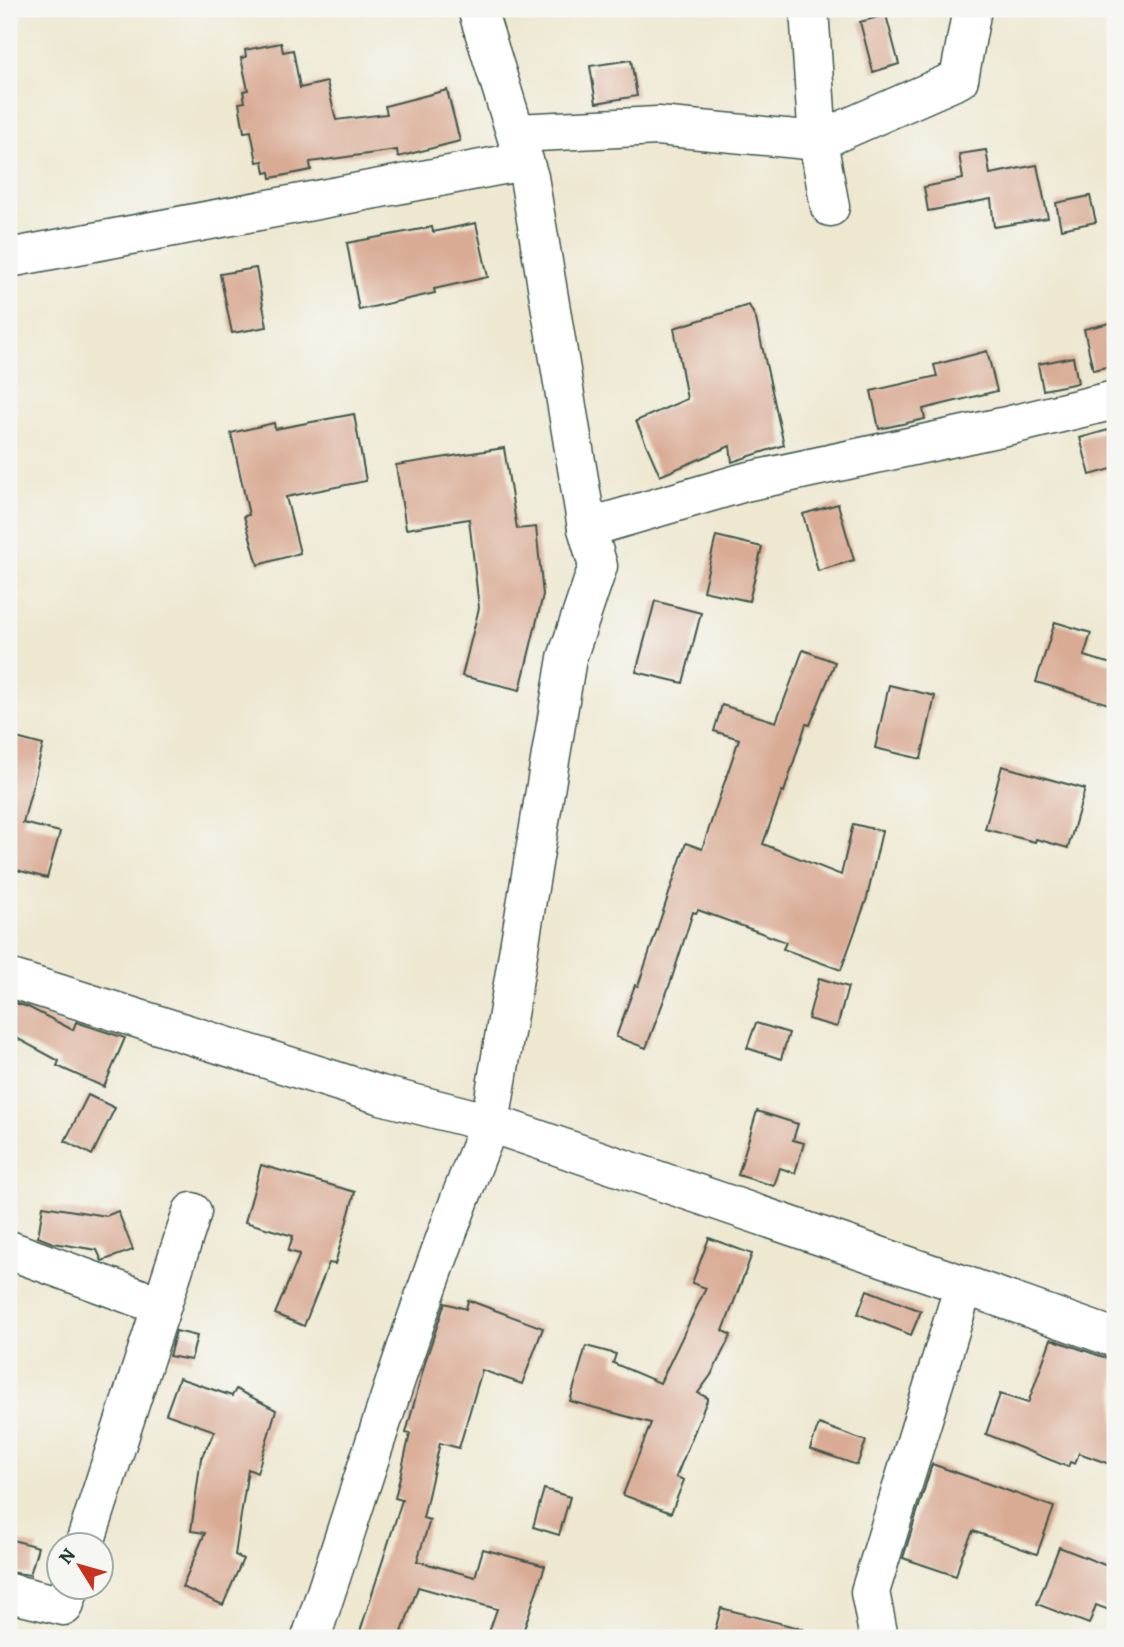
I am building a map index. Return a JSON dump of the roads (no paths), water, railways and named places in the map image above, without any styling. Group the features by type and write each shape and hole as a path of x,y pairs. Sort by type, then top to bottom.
{"street":[{"path":"311,1638 413,1330 460,1195 490,1123 566,658 598,566 587,528 529,177 477,9"},
{"path":"809,9 818,141 830,207"},
{"path":"9,258 520,147 658,126 818,141 960,79 972,9"},
{"path":"587,528 745,482 1115,400"},
{"path":"9,978 380,1095 490,1123 1115,1338"},
{"path":"88,1532 192,1212"},
{"path":"9,1250 161,1306"},
{"path":"879,1638 870,1592 964,1285"},
{"path":"9,1593 46,1602"},
{"path":"47,1602 64,1606 65,1602"}]}
